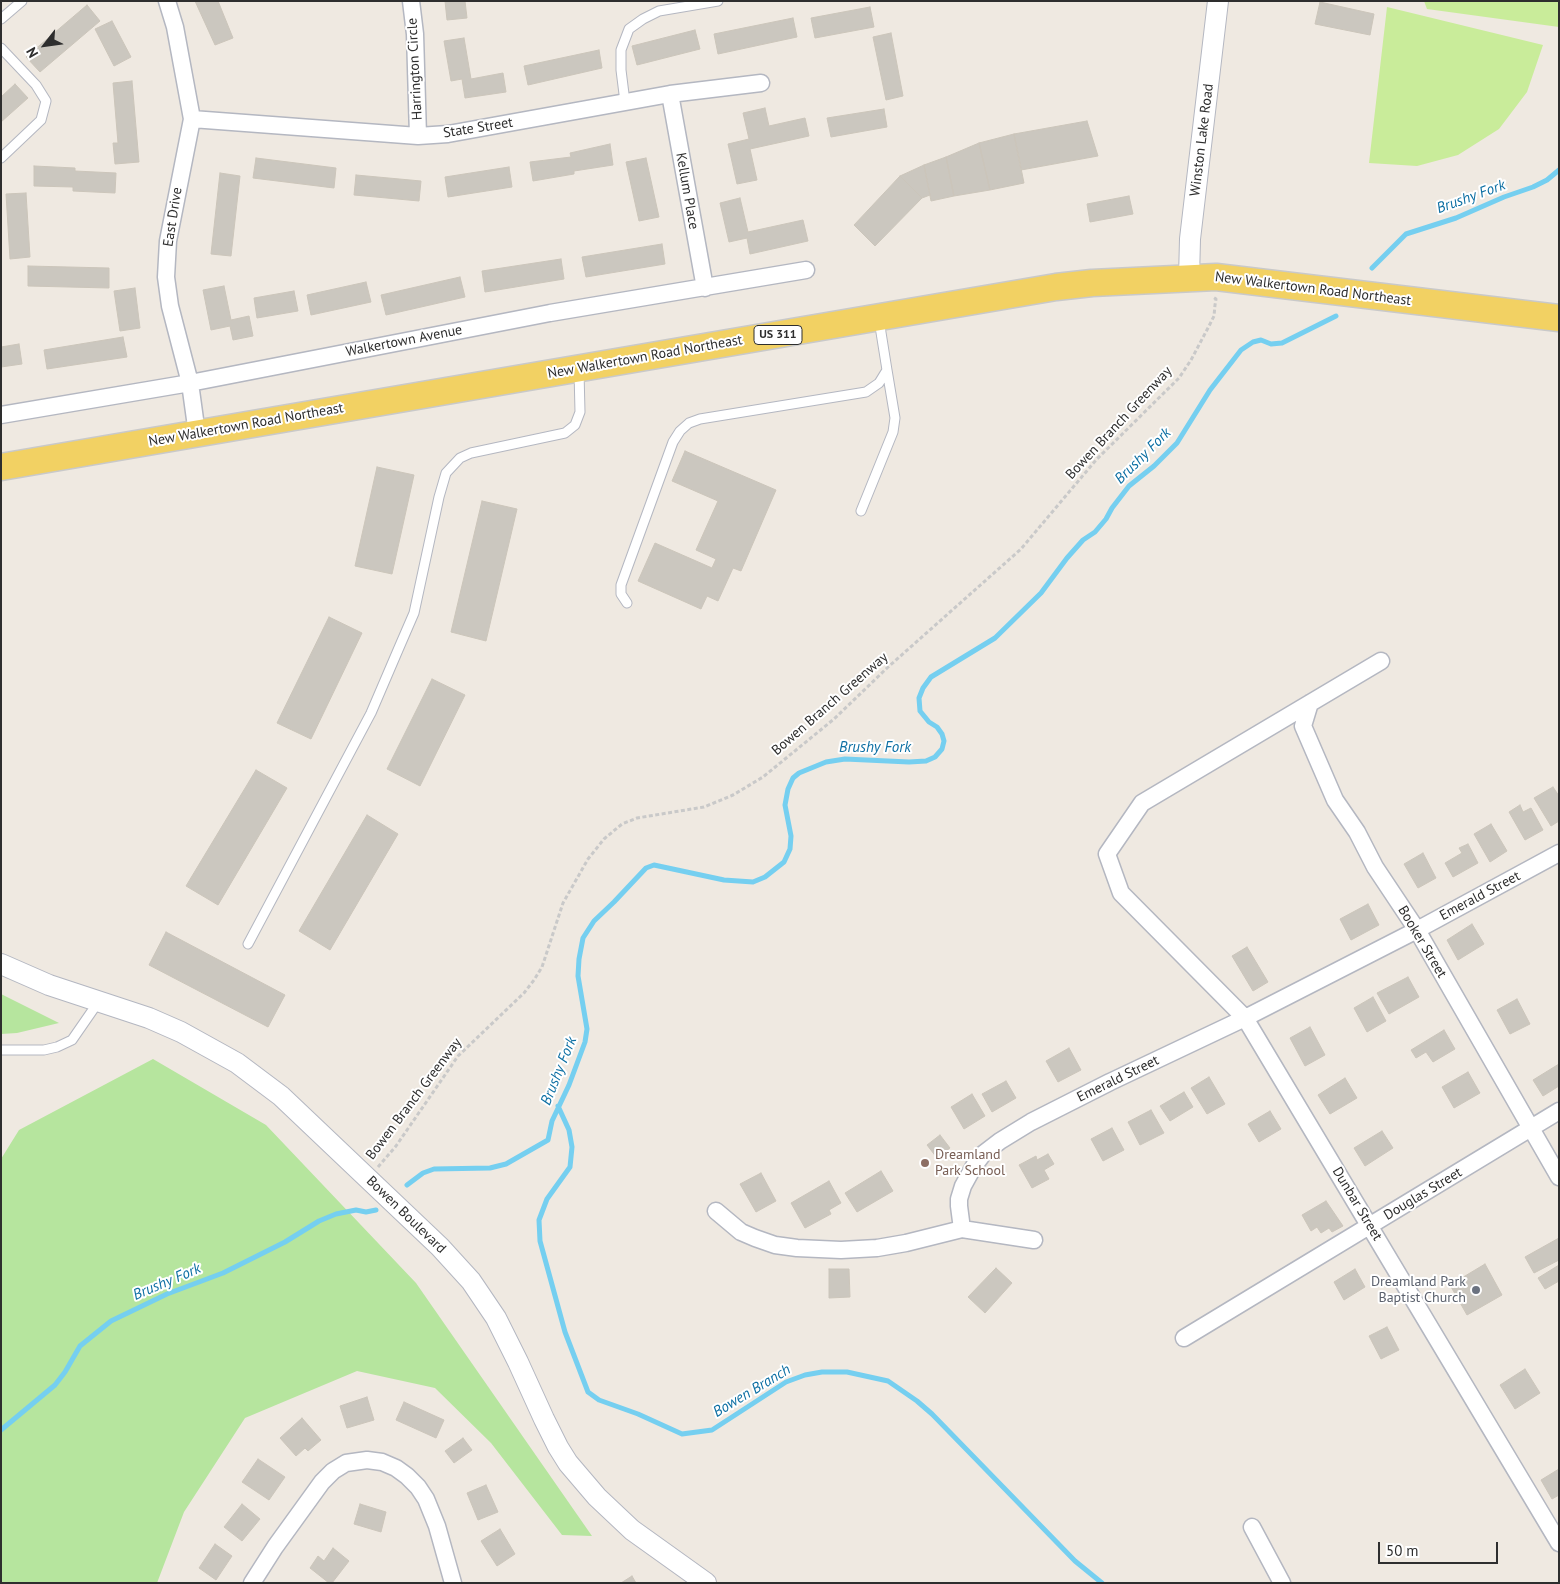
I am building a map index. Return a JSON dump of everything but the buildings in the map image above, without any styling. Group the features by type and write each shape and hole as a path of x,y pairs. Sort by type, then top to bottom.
{"main road":[{"name":"New Walkertown Road Northeast","path":"1,467 878,317 1056,287 1092,283 1216,277 1559,318"}],"street":[{"name":"East Drive","path":"167,1 175,27 192,119 168,241 166,277 170,306 190,383 197,434"},
{"name":"Harrington Circle","path":"412,1 415,34 418,136"},
{"name":"Winston Lake Road","path":"1189,278 1190,239 1218,1"},
{"name":"State Street","path":"192,119 418,136 448,134 670,94 761,83"},
{"name":"Kellum Place","path":"670,94 705,288"},
{"name":"Walkertown Avenue","path":"1,415 190,383 550,313 806,270"},
{"path":"1310,703 1381,661"},
{"name":"Dunbar Street","path":"1310,703 1142,803 1107,854 1121,893 1245,1018 1559,1543"},
{"name":"Booker Street","path":"1310,703 1302,726 1334,800 1357,832 1375,867 1416,930 1559,1177"},
{"name":"Emerald Street","path":"962,1229 959,1199 963,1186 978,1160 1000,1141 1031,1122 1245,1018 1416,930 1559,853"},
{"name":"Bowen Boulevard","path":"1,964 48,984 149,1018 182,1032 237,1063 281,1096 450,1258 486,1301 505,1335 558,1447 568,1463 597,1497 632,1530 706,1583"},
{"name":"Douglas Street","path":"1184,1338 1559,1111"},
{"path":"716,1210 742,1232 754,1238 776,1245 797,1248 841,1250 877,1248 906,1244 962,1229 1034,1240"},
{"path":"252,1583 275,1547 322,1482 333,1471 346,1463 367,1460 382,1462 396,1468 418,1487 426,1499 437,1526 453,1583"},
{"path":"1252,1527 1282,1583"}],"lane":[{"path":"1,19 22,1"},
{"path":"625,102 620,70 621,50 629,29 659,11 680,4 718,1"},
{"path":"1,48 36,85 46,101 41,120 1,158"},
{"path":"861,511 893,432 895,418 878,317"},
{"path":"248,944 372,713 414,613 446,473 460,458 471,453 565,433 575,425 580,412 578,368"},
{"path":"627,603 621,594 620,585 673,442 680,431 700,419 866,392 879,384 887,370"},
{"path":"1,1050 44,1050 57,1047 72,1040 100,1001"}],"path":[{"name":"Bowen Branch Greenway","path":"368,1178 396,1146 458,1056 524,993 534,980 542,967 563,903 588,860 604,839 622,824 637,818 694,809 722,801 752,784 805,744 1021,549 1096,460 1179,378 1209,326 1214,316 1216,305 1216,299 1189,278"}],"green space":[{"path":"1424,1 1559,1 1559,27 1427,9"},
{"path":"1387,7 1543,45 1527,92 1499,129 1458,155 1417,166 1369,163"},
{"path":"1,994 59,1023 17,1033 1,1034"},
{"path":"153,1059 266,1125 416,1283 592,1536 562,1535 491,1443 435,1388 357,1371 245,1418 184,1512 157,1583 1,1583 1,1159 19,1130"}],"waterway":[{"name":"Brushy Fork","path":"1372,268 1406,234 1456,218 1504,197 1533,187 1547,180 1559,170"},
{"name":"Brushy Fork","path":"407,1185 423,1173 434,1169 490,1168 506,1164 548,1140 552,1121 569,1085 585,1042 587,1029 578,976 583,938 594,921 646,868 654,865 724,880 753,882 765,877 784,862 790,849 791,836 785,805 788,789 793,778 799,773 826,762 845,759 909,762 926,761 935,757 942,749 944,741 937,727 929,722 920,711 919,698 931,677 995,638 1041,593 1067,558 1106,519 1129,486 1154,466 1177,443 1210,390 1241,350 1253,342 1261,340 1271,344 1282,343 1336,316"},
{"name":"Bowen Branch","path":"558,1106 569,1130 572,1147 570,1167 547,1199 539,1220 540,1241 565,1332 588,1392 599,1400 638,1414 682,1434 712,1430 786,1382 805,1375 822,1372 847,1372 888,1381 932,1414 1075,1561 1102,1583"},
{"name":"Brushy Fork","path":"1,1430 55,1385 80,1346 111,1321 167,1294 223,1273 285,1242 319,1221 336,1214 356,1210 366,1212 376,1210"}],"place":[{"name":"Dreamland Park School","path":"925,1163"},
{"name":"Dreamland Park Baptist Church","path":"1476,1290"}]}
